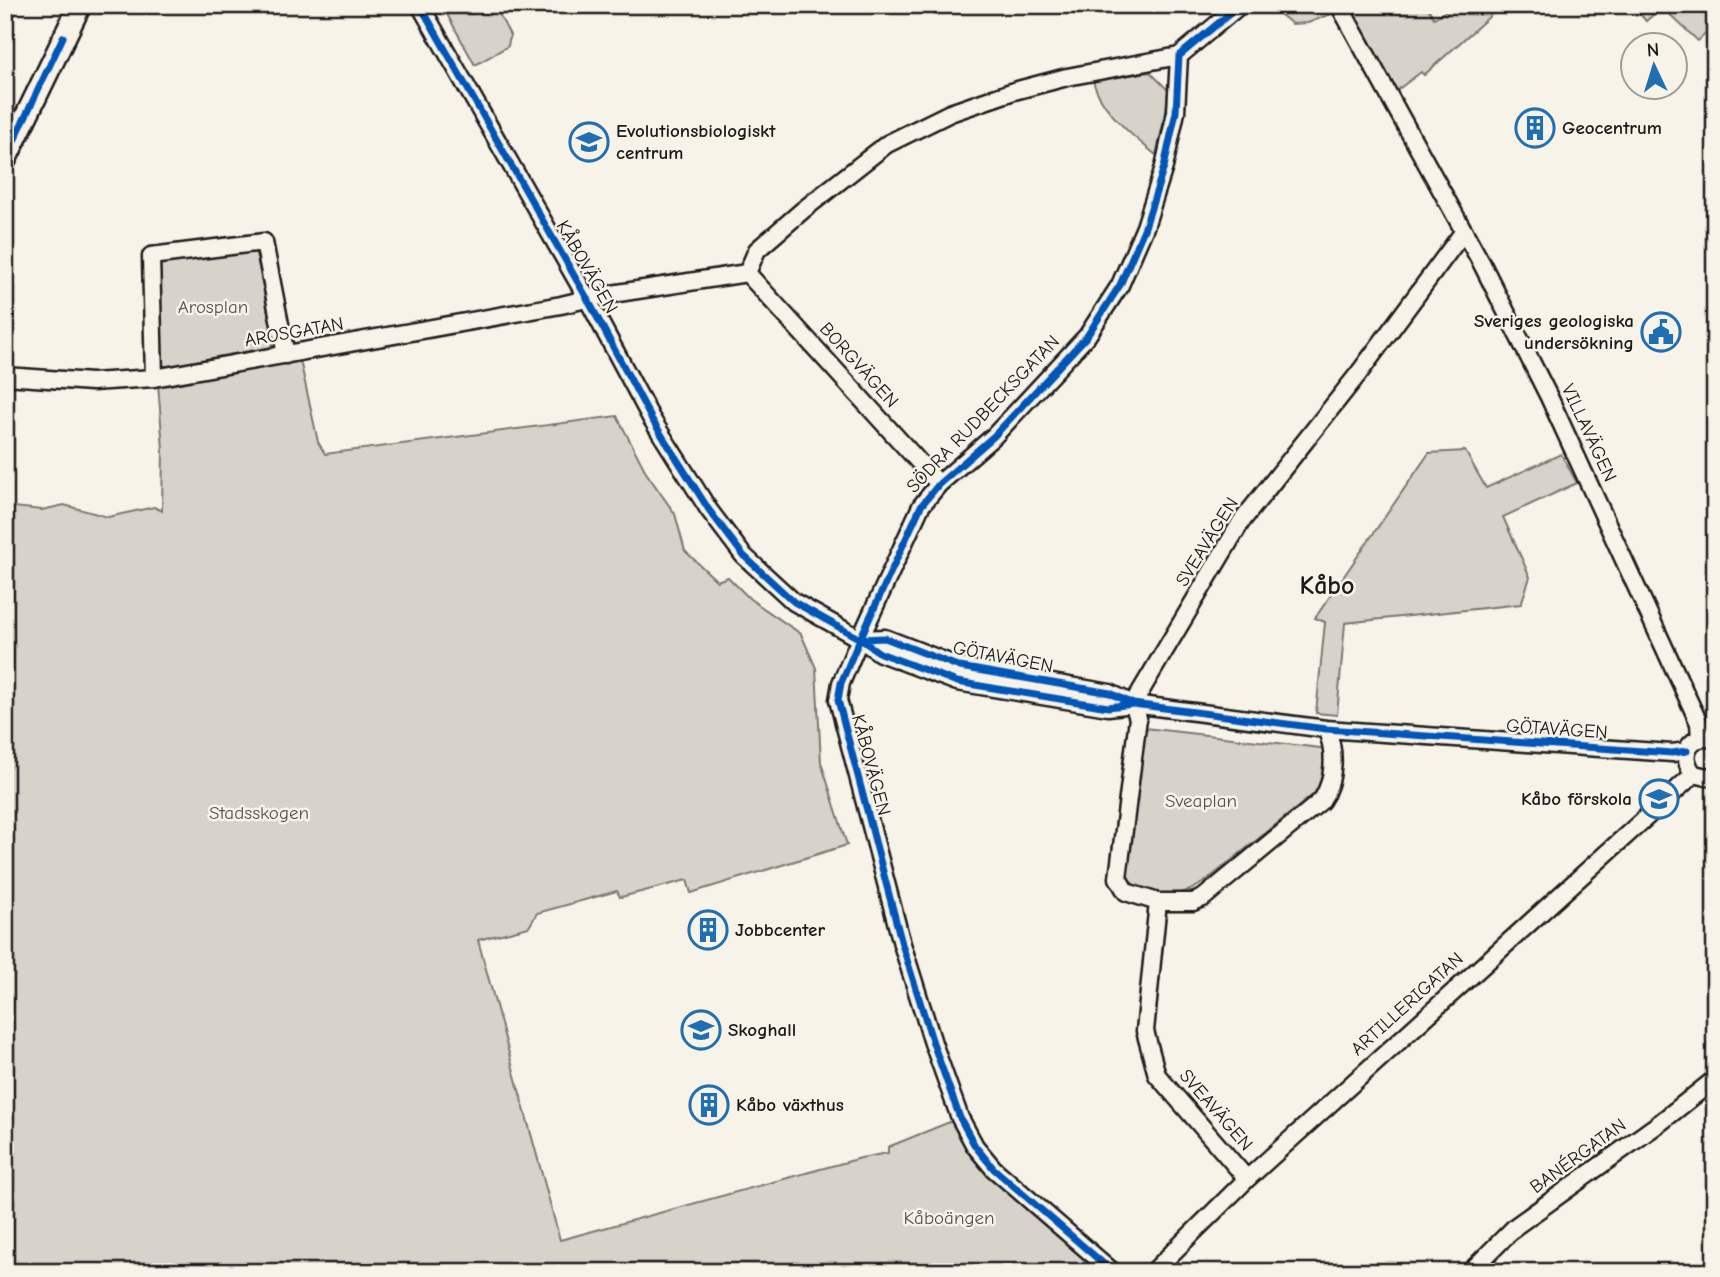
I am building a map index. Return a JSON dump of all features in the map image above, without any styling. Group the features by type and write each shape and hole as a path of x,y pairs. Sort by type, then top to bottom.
{"street":[{"path":"5,160 80,5"},
{"name":"KÅBOVÄGEN","path":"420,5 685,474 743,555 794,602 860,639 841,683 838,700 841,717 902,944 960,1118 975,1146 994,1169 1113,1272"},
{"path":"747,273 757,250 887,144 950,113 1014,91 1067,77 1179,56 1240,5"},
{"name":"VILLAVÄGEN","path":"1339,5 1464,231 1549,397 1707,739"},
{"name":"SÖDRA RUDBECKSGATAN","path":"860,639 921,506 939,484 994,436 1053,374 1087,336 1120,285 1145,227 1164,167 1175,112 1179,56"},
{"name":"SVEAVÄGEN","path":"1133,704 1241,522 1359,373 1464,231"},
{"path":"154,378 151,256 264,242 286,355"},
{"name":"AROSGATAN","path":"5,376 92,382 154,378 599,296 747,273"},
{"name":"BORGVÄGEN","path":"747,273 939,484"},
{"name":"GÖTAVÄGEN","path":"860,639 885,638 960,667 1110,693 1133,704 1326,729 1660,752 1687,751"},
{"path":"1133,704 1138,718 1118,878 1126,892 1158,902 1193,902 1203,898 1321,801 1328,791 1331,778 1331,740 1326,729"},
{"path":"1707,739 1694,741 1687,751 1688,765 1694,774 1707,777 1715,775"},
{"name":"ARTILLERIGATAN","path":"1153,1272 1247,1179 1694,774"},
{"name":"SVEAVÄGEN","path":"1158,902 1145,1031 1157,1075 1247,1179"},
{"name":"BANÉRGATAN","path":"1469,1272 1516,1226 1661,1122 1715,1079"}],"green space":[{"path":"442,5 466,5 471,14 487,5 494,5 510,35 508,46 475,65"},
{"path":"1269,5 1326,5 1331,14 1308,23 1292,24"},
{"path":"1346,5 1426,5 1434,18 1457,5 1502,5 1424,75 1421,72 1396,91"},
{"path":"1632,5 1715,5 1715,25 1698,41 1662,7 1646,21"},
{"path":"1150,72 1168,90 1156,155 1110,112 1093,81"},
{"name":"Arosplan","path":"255,248 274,341 269,350 168,367 159,364 156,262"},
{"name":"Stadsskogen","path":"300,360 318,442 325,454 617,416 647,474 675,514 685,551 717,581 728,577 750,599 801,634 816,668 821,762 847,845 691,893 687,880 620,897 617,891 537,913 529,927 478,940 560,1240 888,1153 888,1147 952,1121 964,1142 997,1182 1100,1272 5,1272 5,506 42,510 64,505 108,517 154,507 162,511 163,449 158,383"},
{"path":"1465,451 1486,488 1561,454 1577,483 1503,517 1530,577 1521,604 1345,623 1337,715 1316,713 1325,622 1315,618 1429,453"},
{"name":"Sveaplan","path":"1145,728 1329,749 1326,776 1320,789 1205,882 1179,893 1151,893 1135,886 1125,872"}],"cycle path":[{"path":"420,5 588,300 651,418 709,510 743,555 794,602 880,653 957,682 1108,707 1133,704 1326,729 1672,753 1687,751"},
{"path":"1113,1272 994,1169 975,1146 960,1118 902,944 838,700 841,683 855,650 921,506 939,484 994,436 1087,336 1120,285 1145,227 1164,167 1176,112 1179,56 1240,5"},
{"path":"5,160 63,37"},
{"path":"860,639 885,638 960,667 1110,693 1133,704"}],"place":[{"name":"Geocentrum","path":"1535,128"},
{"name":"Evolutionsbiologiskt centrum","path":"589,142"},
{"name":"Sveriges geologiska undersökning","path":"1661,332"},
{"name":"Kåbo förskola","path":"1659,799"},
{"name":"Jobbcenter","path":"708,930"},
{"name":"Skoghall","path":"701,1030"},
{"name":"Kåbo växthus","path":"709,1105"}],"district":[{"name":"Kåbo","path":"1327,586"}],"park label":[{"name":"Kåboängen","path":"949,1218"}]}
